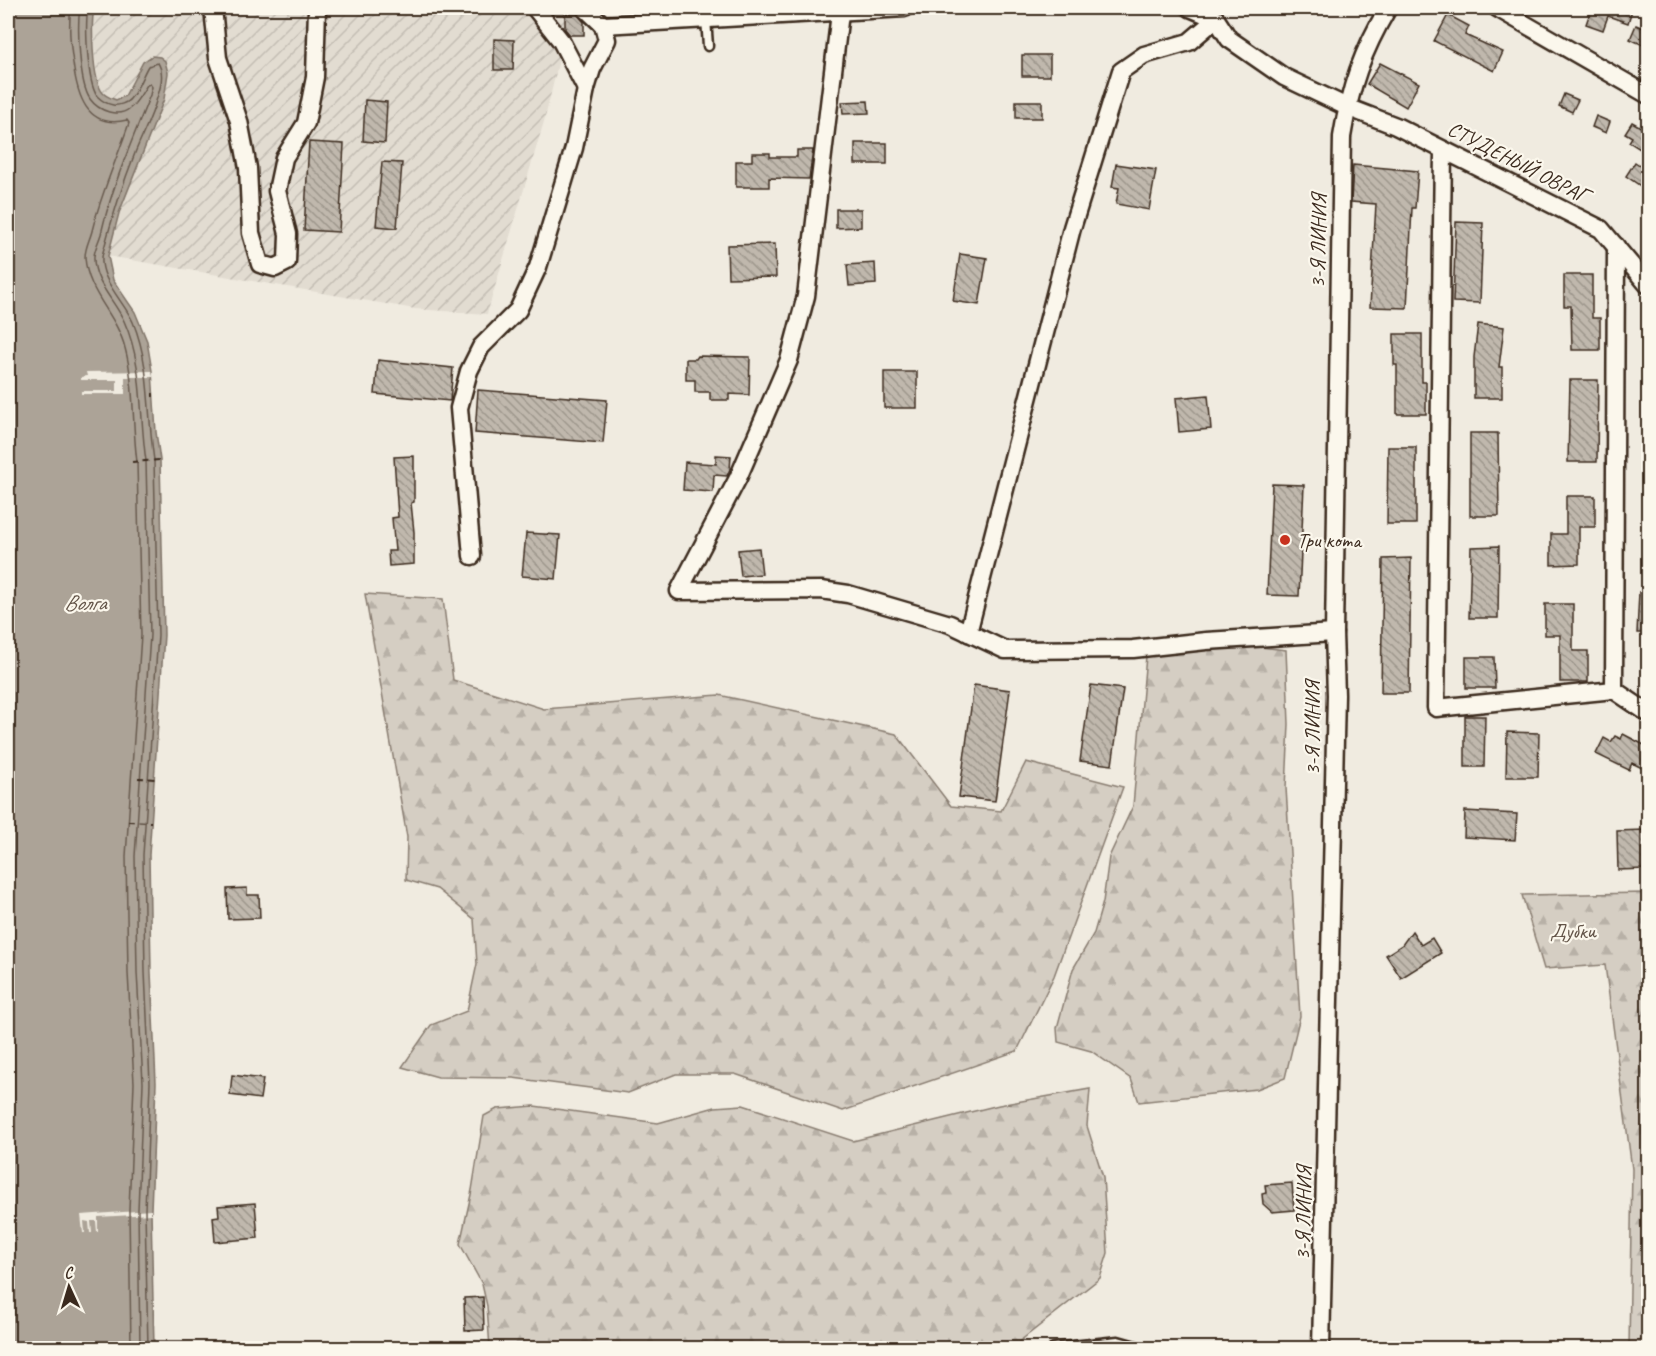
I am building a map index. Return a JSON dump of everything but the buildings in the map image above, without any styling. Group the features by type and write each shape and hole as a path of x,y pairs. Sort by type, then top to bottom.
{"street":[{"path":"213,8 218,58 239,121 248,168 251,233 260,264 275,268 287,262 288,234 277,191 284,158 306,123 315,77 316,8"},
{"path":"535,8 561,41 586,89"},
{"path":"472,556 459,408 469,371 481,347 518,310 538,267 574,148 592,69 607,40 603,25 585,8"},
{"path":"603,25 704,13 799,11 840,13 905,8"},
{"path":"968,633 1072,228 1121,71 1144,55 1188,42 1216,20 1190,8"},
{"name":"3-Я ЛИНИЯ","path":"1321,1348 1336,695 1334,633 1342,149 1347,107 1361,59 1388,8"},
{"path":"1497,8 1648,95"},
{"path":"840,13 806,296 789,360 738,478 679,591 821,590 848,594 950,624 1005,650 1133,649 1206,641 1334,633"},
{"name":"СТУДЕНЫЙ ОВРАГ","path":"1216,20 1229,39 1284,77 1347,107 1396,126 1601,229 1648,285"},
{"path":"1443,150 1436,708 1614,690 1648,712"},
{"path":"1614,690 1616,246"}],"lane":[{"path":"704,13 708,46"},
{"path":"1054,1348 1118,1341 1143,1348"}],"path":[{"path":"132,462 160,460"},
{"path":"138,778 155,779"},
{"path":"128,821 151,822"}],"shaded area":[{"path":"94,8 565,8 565,35 545,118 487,314 415,309 108,256 119,213 164,99 143,62 125,96 116,100 101,92 93,43"}],"green space":[{"path":"365,594 443,599 453,680 544,709 719,695 896,734 951,806 1001,811 1026,762 1123,787 1054,976 1017,1051 843,1111 735,1074 676,1074 628,1093 513,1078 438,1077 402,1067 431,1025 467,1011 477,964 474,919 437,889 406,880 407,837"},
{"path":"1252,646 1286,650 1289,724 1286,788 1300,1016 1285,1078 1257,1089 1139,1102 1131,1079 1091,1051 1058,1042 1057,1028 1073,969 1094,933 1103,902 1109,857 1133,806 1146,656 1195,647"},
{"name":"Дубки","path":"1648,893 1648,1348 1629,1348 1632,1169 1605,965 1544,969 1522,895"},
{"path":"1090,1089 1087,1126 1103,1177 1108,1253 1100,1278 1011,1348 490,1348 487,1306 482,1284 460,1244 472,1190 484,1116 497,1109 534,1106 658,1123 715,1107 743,1105 853,1141 999,1105"}],"water":[{"name":"Волга","path":"8,8 94,8 95,65 99,87 106,96 116,100 125,96 143,62 152,56 160,57 165,61 168,73 164,99 119,213 108,256 113,280 135,312 147,341 160,460 164,635 149,855 156,1083 151,1210 154,1348 8,1348"}],"pier":[{"path":"152,371 153,377 125,377 125,394 81,394 81,391 117,391 117,380 81,380 81,377 87,376 86,372"},
{"path":"151,1210 151,1214 98,1217 98,1232 96,1221 91,1221 92,1233 90,1233 89,1222 84,1221 85,1233 83,1233 81,1215"}],"place":[{"name":"Три кота","path":"1285,540"}]}
